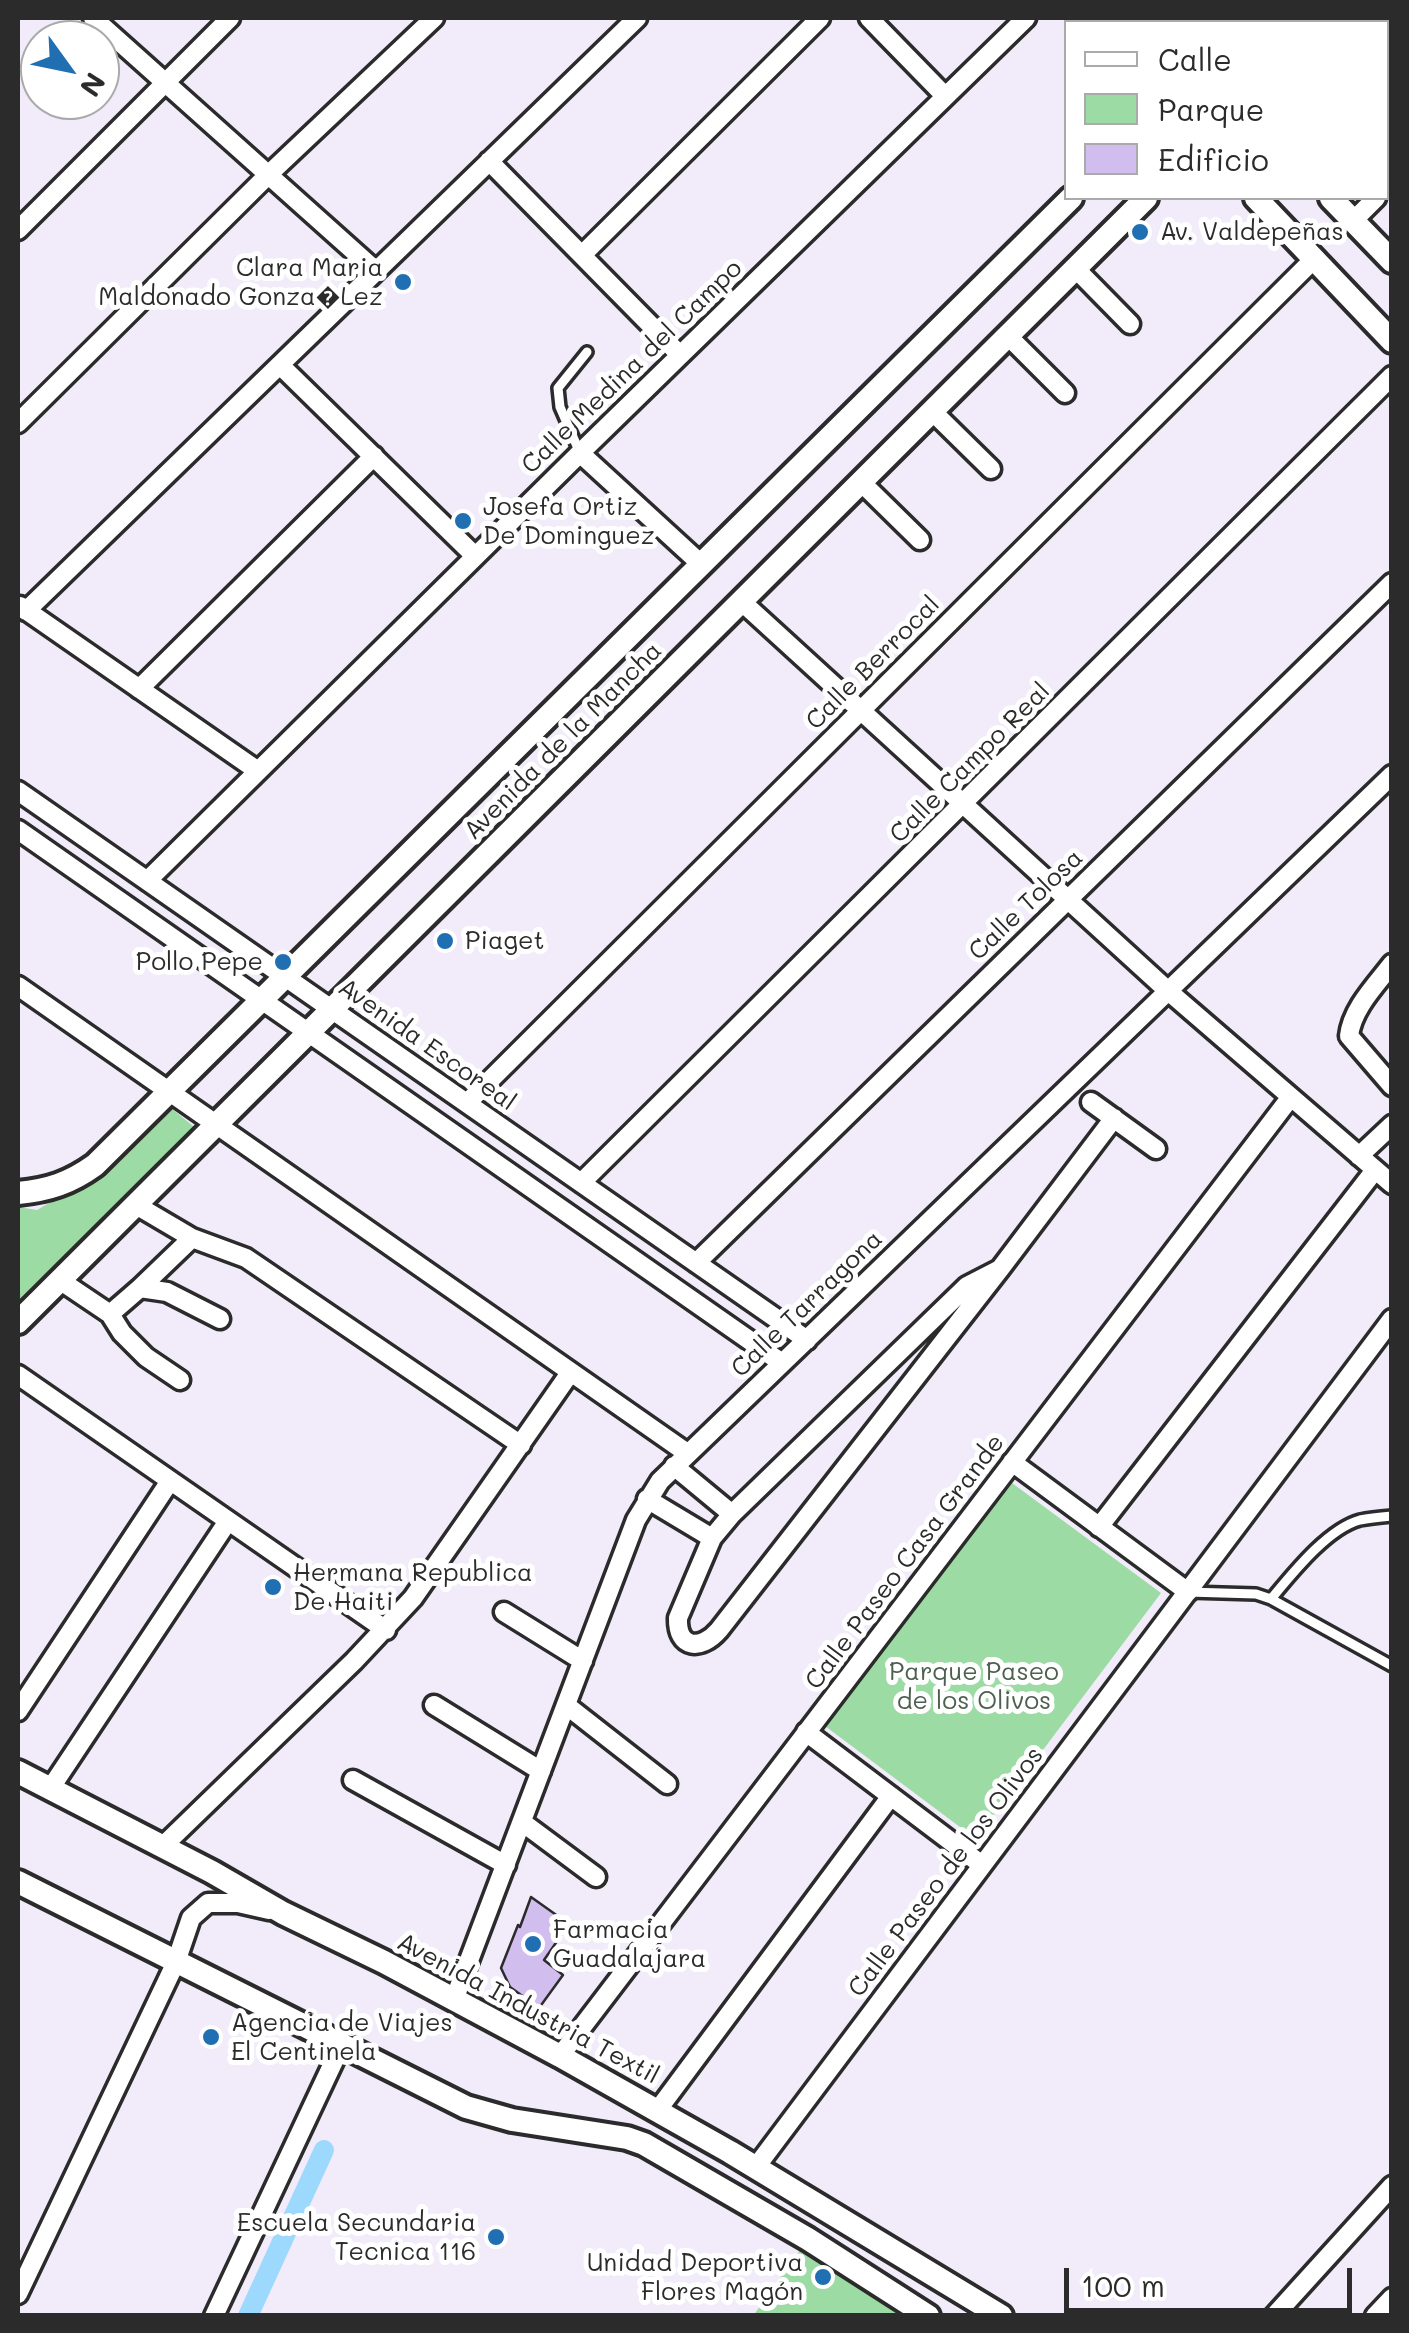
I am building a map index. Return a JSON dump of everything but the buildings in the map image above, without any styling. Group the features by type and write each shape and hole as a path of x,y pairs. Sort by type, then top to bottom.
{"street":[{"path":"94,18 376,271"},
{"path":"18,230 230,18"},
{"path":"18,423 268,174 434,18"},
{"path":"258,771 22,608 280,365 637,18"},
{"path":"582,255 820,18"},
{"path":"869,18 944,96"},
{"name":"Calle Medina del Campo","path":"147,881 1026,18"},
{"path":"489,161 680,355"},
{"name":"Avenida de la Mancha","path":"18,1193 73,1180 96,1165 1068,200"},
{"name":"Avenida de la Mancha","path":"18,1322 1144,200"},
{"path":"1258,200 1392,342"},
{"path":"1334,200 1392,261"},
{"path":"1353,220 1374,200"},
{"name":"Calle Berrocal","path":"467,1103 1314,259"},
{"path":"1075,268 1130,324"},
{"path":"1007,335 1065,393"},
{"path":"280,365 475,556"},
{"name":"Calle Campo Real","path":"581,1183 1392,376"},
{"path":"932,410 991,469"},
{"path":"580,453 701,564"},
{"path":"140,689 374,456"},
{"path":"861,482 920,540"},
{"name":"Calle Tolosa","path":"696,1262 1392,583"},
{"path":"741,601 1166,990 1392,1184"},
{"name":"Calle Tarragona","path":"454,2000 647,1499 681,1460 1392,775"},
{"name":"Avenida Escoreal","path":"18,791 807,1340"},
{"path":"18,830 782,1363"},
{"path":"1392,964 1358,1010 1349,1036 1392,1086"},
{"path":"18,986 570,1373 681,1460 732,1514"},
{"name":"Calle Paseo Casa Grande","path":"560,2056 1290,1098"},
{"path":"1091,1102 1156,1150"},
{"path":"1000,1270 968,1286 732,1514 712,1538 678,1618 682,1638 694,1644 706,1642 719,1630 1000,1270 1114,1118"},
{"path":"1359,1156 1392,1126"},
{"path":"1099,1527 1375,1170"},
{"path":"136,1205 192,1238 246,1258 520,1444"},
{"path":"110,1314 192,1238"},
{"path":"61,1281 110,1314 146,1357 180,1380"},
{"path":"140,1288 167,1292 220,1319"},
{"name":"Calle Paseo de los Olivos","path":"756,2168 1392,1319"},
{"path":"901,1351 914,1358 922,1370"},
{"path":"163,1846 386,1630 413,1598 570,1373"},
{"path":"18,1375 386,1630"},
{"path":"1012,1462 1188,1592"},
{"path":"18,1710 170,1481"},
{"path":"647,1499 712,1538"},
{"path":"50,1788 228,1521"},
{"path":"504,1612 583,1661"},
{"path":"434,1705 541,1771"},
{"path":"566,1705 667,1784"},
{"path":"806,1732 982,1865"},
{"name":"Avenida Industria Textil","path":"18,1772 560,2056 730,2152 1001,2316"},
{"path":"353,1780 506,1865"},
{"path":"657,2111 891,1796"},
{"path":"522,1822 596,1877"},
{"path":"18,1882 466,2107 512,2120 644,2144 808,2239 928,2316"},
{"path":"18,2294 176,1962 191,1918 208,1902 238,1903 283,1913"},
{"path":"214,2316 342,2044"},
{"path":"705,2178 719,2168 730,2152"},
{"path":"1274,2316 1392,2186"},
{"path":"1375,2316 1392,2298"}],"lane":[{"path":"580,453 560,407 558,388 588,352"},
{"path":"1271,1599 1308,1555 1332,1536 1356,1521 1392,1516"},
{"path":"1188,1592 1256,1594 1271,1599 1392,1666"}],"green space":[{"path":"171,1108 198,1130 18,1302 18,1207 37,1210 115,1164"},
{"name":"Parque Paseo de los Olivos","path":"1012,1483 1161,1593 976,1839 825,1726"},
{"name":"Unidad Deportiva Flores Magón","path":"808,2239 922,2316 753,2316"}],"waterway":[{"path":"248,2316 324,2150"}],"place":[{"name":"Av. Valdepeñas","path":"1140,232"},
{"name":"Clara Maria Maldonado Gonza�Lez","path":"403,282"},
{"name":"Josefa Ortiz De Dominguez","path":"463,521"},
{"name":"Piaget","path":"445,941"},
{"name":"Pollo Pepe","path":"283,962"},
{"name":"Hermana Republica De Haiti","path":"273,1587"},
{"name":"Farmacia Guadalajara","path":"533,1944"},
{"name":"Agencia de Viajes El Centinela","path":"211,2037"},
{"name":"Escuela Secundaria Tecnica 116","path":"496,2237"},
{"name":"Unidad Deportiva Flores Magón","path":"823,2277"}]}
